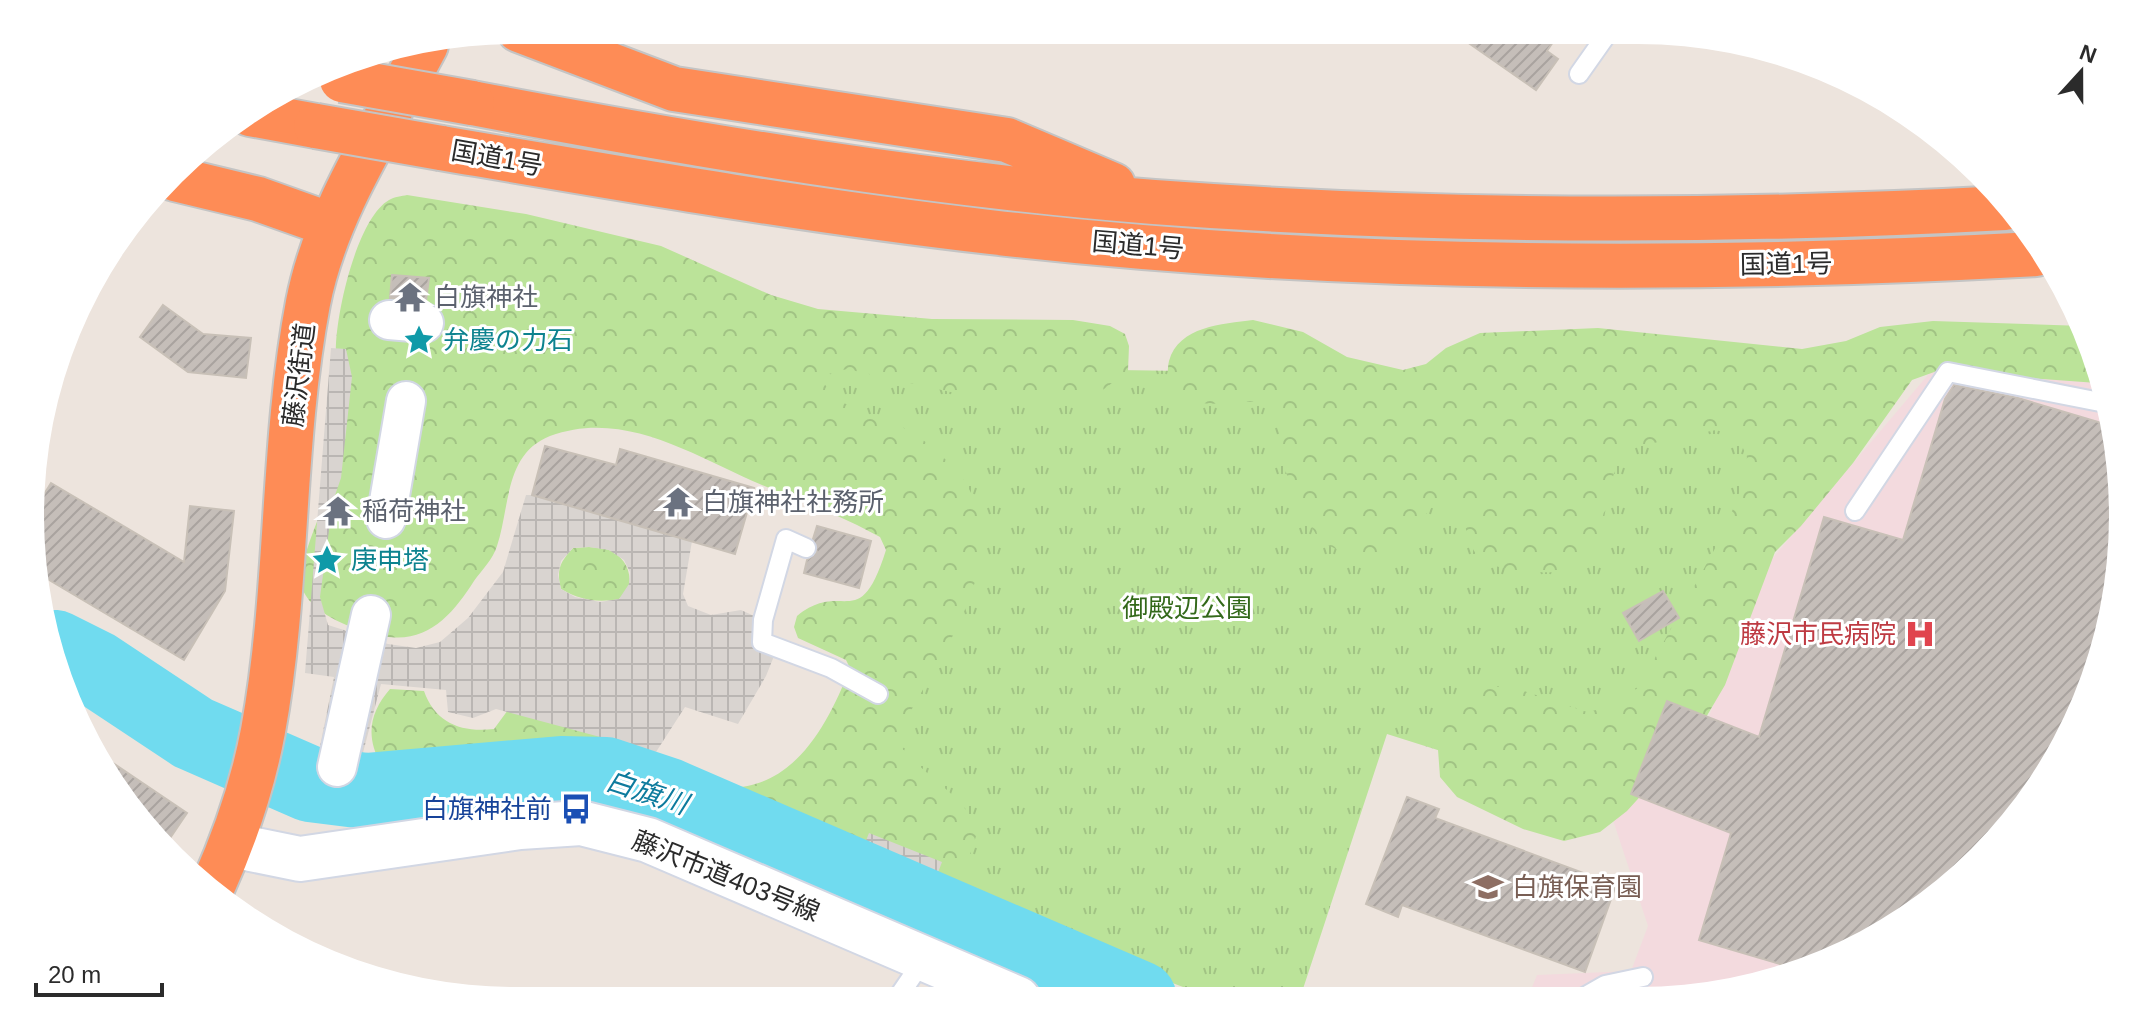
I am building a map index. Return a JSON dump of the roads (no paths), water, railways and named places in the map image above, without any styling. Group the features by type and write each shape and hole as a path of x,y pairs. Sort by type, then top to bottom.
{"highway":[{"path":"556,44 674,89 1007,140 1152,202"},
{"name":"藤沢街道","path":"231,845 263,731 275,645 284,513 308,302 331,225 421,54"},
{"name":"国道1号","path":"338,79 656,138 850,168 1152,202 1447,216 1674,220 1995,208"},
{"name":"国道1号","path":"264,117 637,181 991,232 1273,256 1434,263 1661,266 1891,262 2030,254"},
{"path":"183,181 258,199 331,225"},
{"path":"216,879 231,845"}],"street":[{"path":"386,519 406,401"},
{"path":"337,767 371,615"},
{"name":"藤沢市道403号線","path":"231,845 300,859 520,827 581,823 648,840 990,987"}],"lane":[{"path":"1579,74 1600,44"},
{"path":"1855,511 1948,372 2095,401"},
{"path":"806,548 786,539 763,620 762,642 831,668 878,694"},
{"path":"905,987 924,958"},
{"path":"1602,987 1643,977"}],"waterway":[{"name":"白旗川","path":"65,653 95,668 193,733 310,784 366,791 561,774 606,775 666,795 1111,987"}],"place":[{"name":"白旗神社","path":"410,297"},
{"name":"弁慶の力石","path":"419,340"},
{"name":"白旗神社社務所","path":"678,502"},
{"name":"稲荷神社","path":"338,511"},
{"name":"庚申塔","path":"327,560"},
{"name":"藤沢市民病院","path":"1920,634"},
{"name":"白旗神社前","path":"576,809"},
{"name":"白旗保育園","path":"1488,887"}],"park label":[{"name":"御殿辺公園","path":"1187,608"}]}
